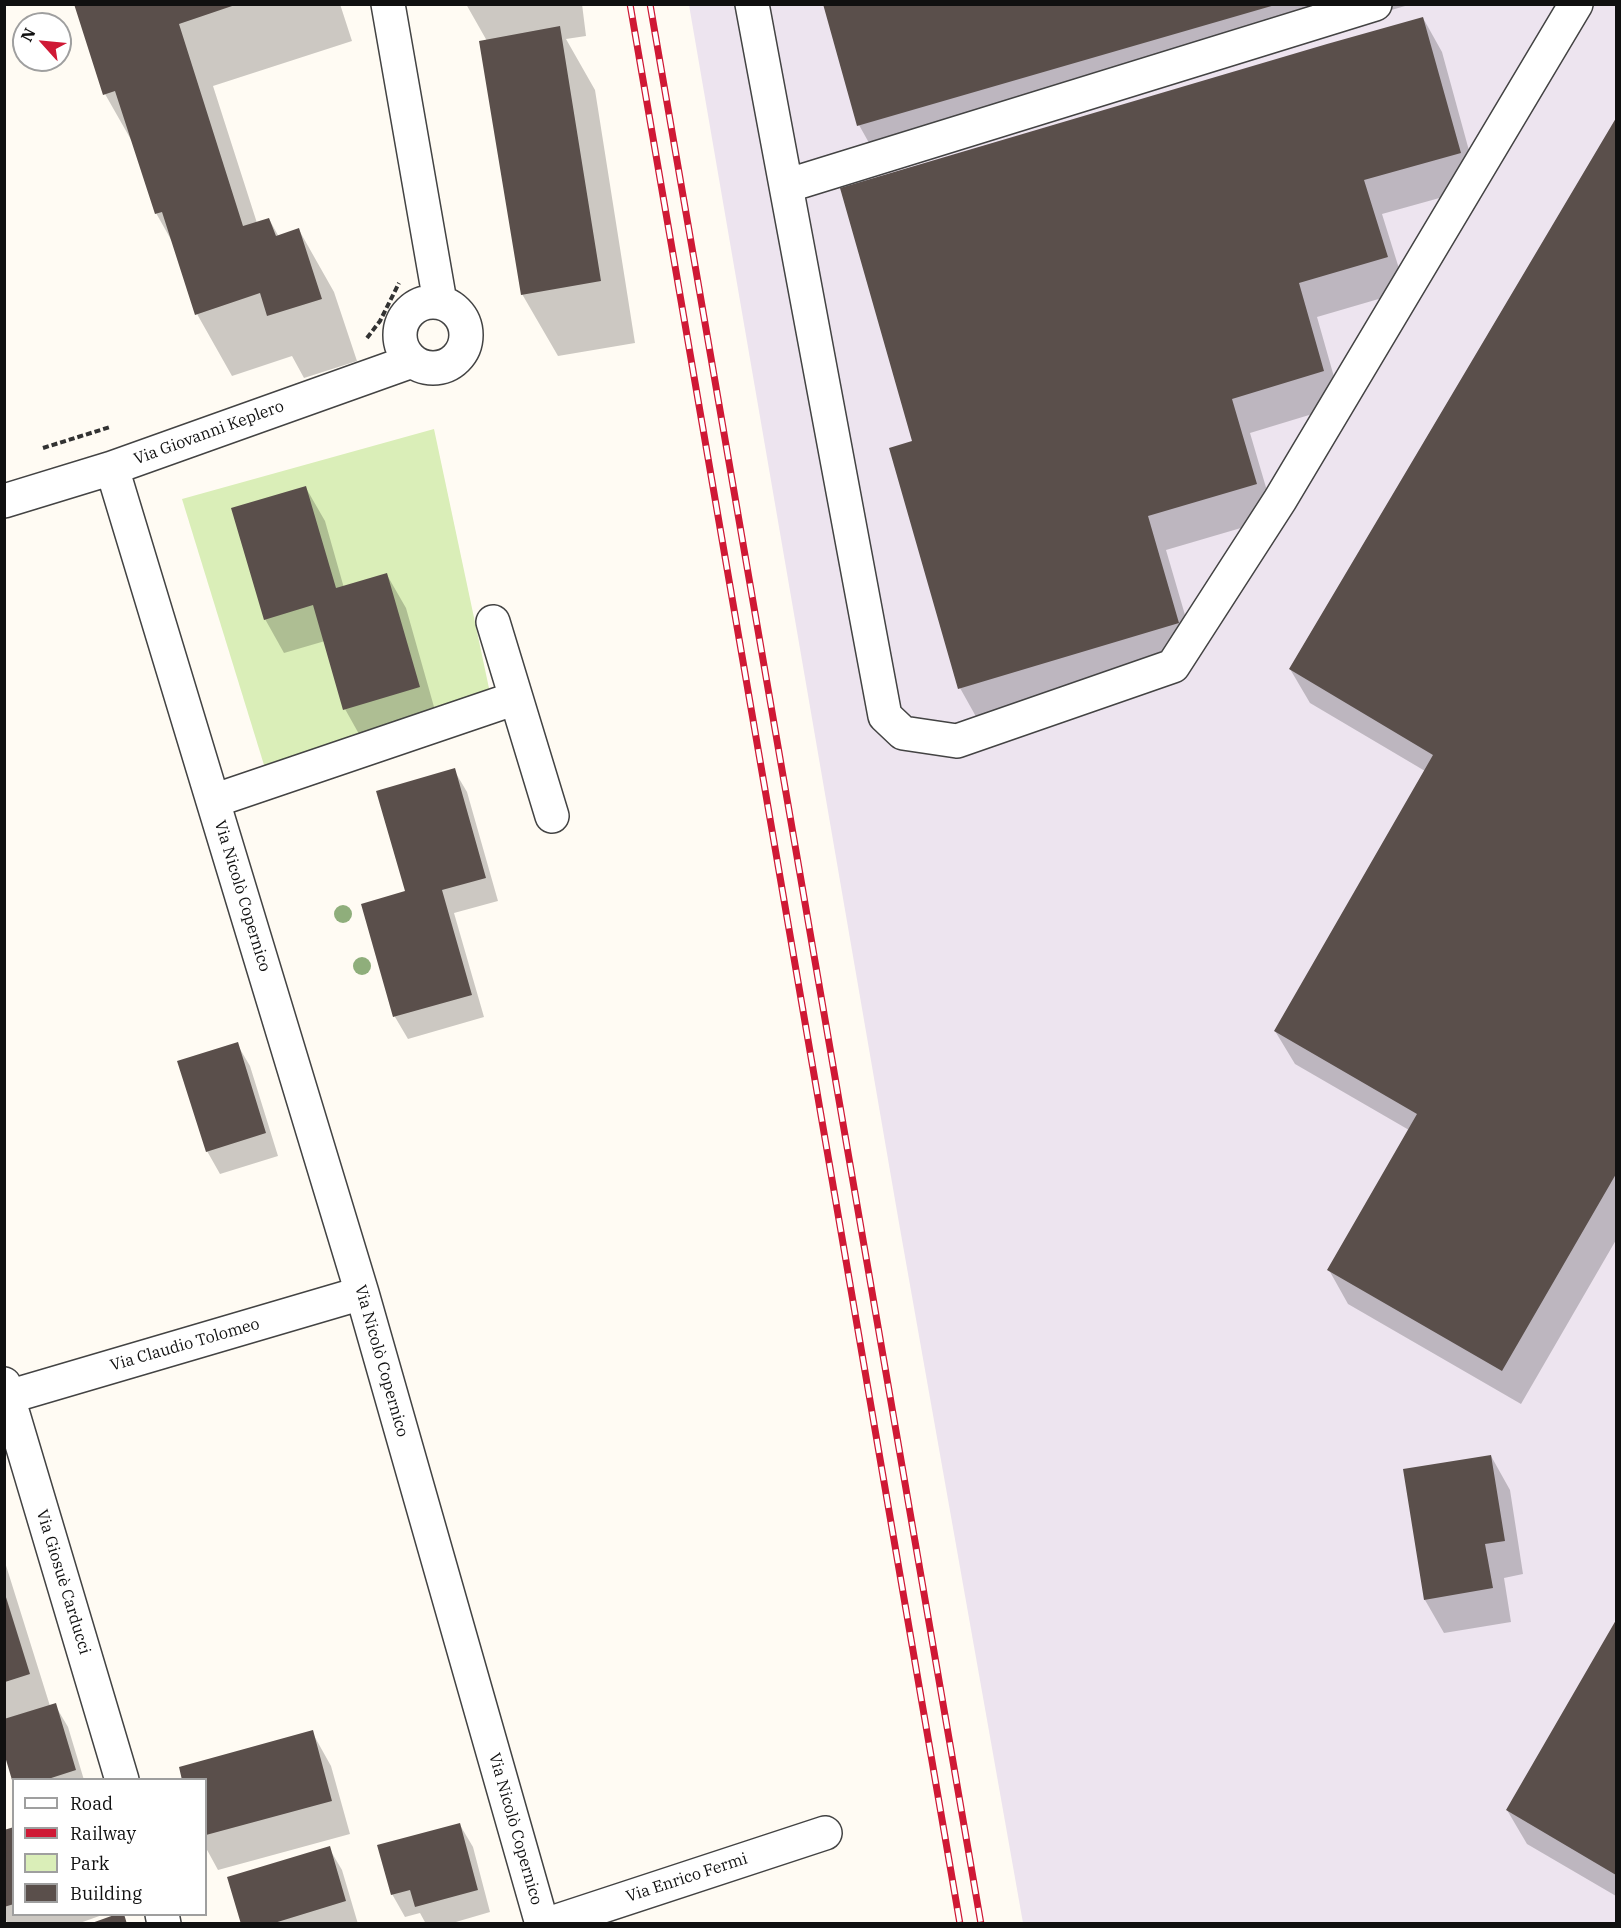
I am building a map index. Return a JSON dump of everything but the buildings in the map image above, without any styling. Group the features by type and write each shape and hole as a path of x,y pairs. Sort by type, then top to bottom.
{"street":[{"path":"388,4 440,302"},
{"path":"752,4 885,716 903,733 957,741 1173,666 1280,500 1576,4"},
{"path":"786,186 1375,4"},
{"path":"440,302 450,306 458,313 464,323 465,344 453,362 443,367 421,366 405,353 400,342 403,320 418,305 440,302"},
{"name":"Via Giovanni Keplero","path":"4,501 112,468 412,361"},
{"name":"Via Nicolò Copernico","path":"112,468 362,1293 542,1923"},
{"path":"493,622 552,816"},
{"name":"Via Nicolò Copernico","path":"213,801 516,698"},
{"name":"Via Claudio Tolomeo","path":"6,1391 362,1293"},
{"name":"Via Giosuè Carducci","path":"6,1391 122,1778"},
{"name":"Via Enrico Fermi","path":"548,1923 825,1833"}],"path":[{"path":"366,340 380,321 400,282"},
{"path":"32,452 121,424"}],"shaded area":[{"path":"689,5 1616,5 1616,1923 1023,1923 899,1223"}],"green space":[{"path":"434,429 490,693 264,765 182,499"}],"railway":[{"path":"630,4 960,1924"},
{"path":"650,4 981,1924"}]}
